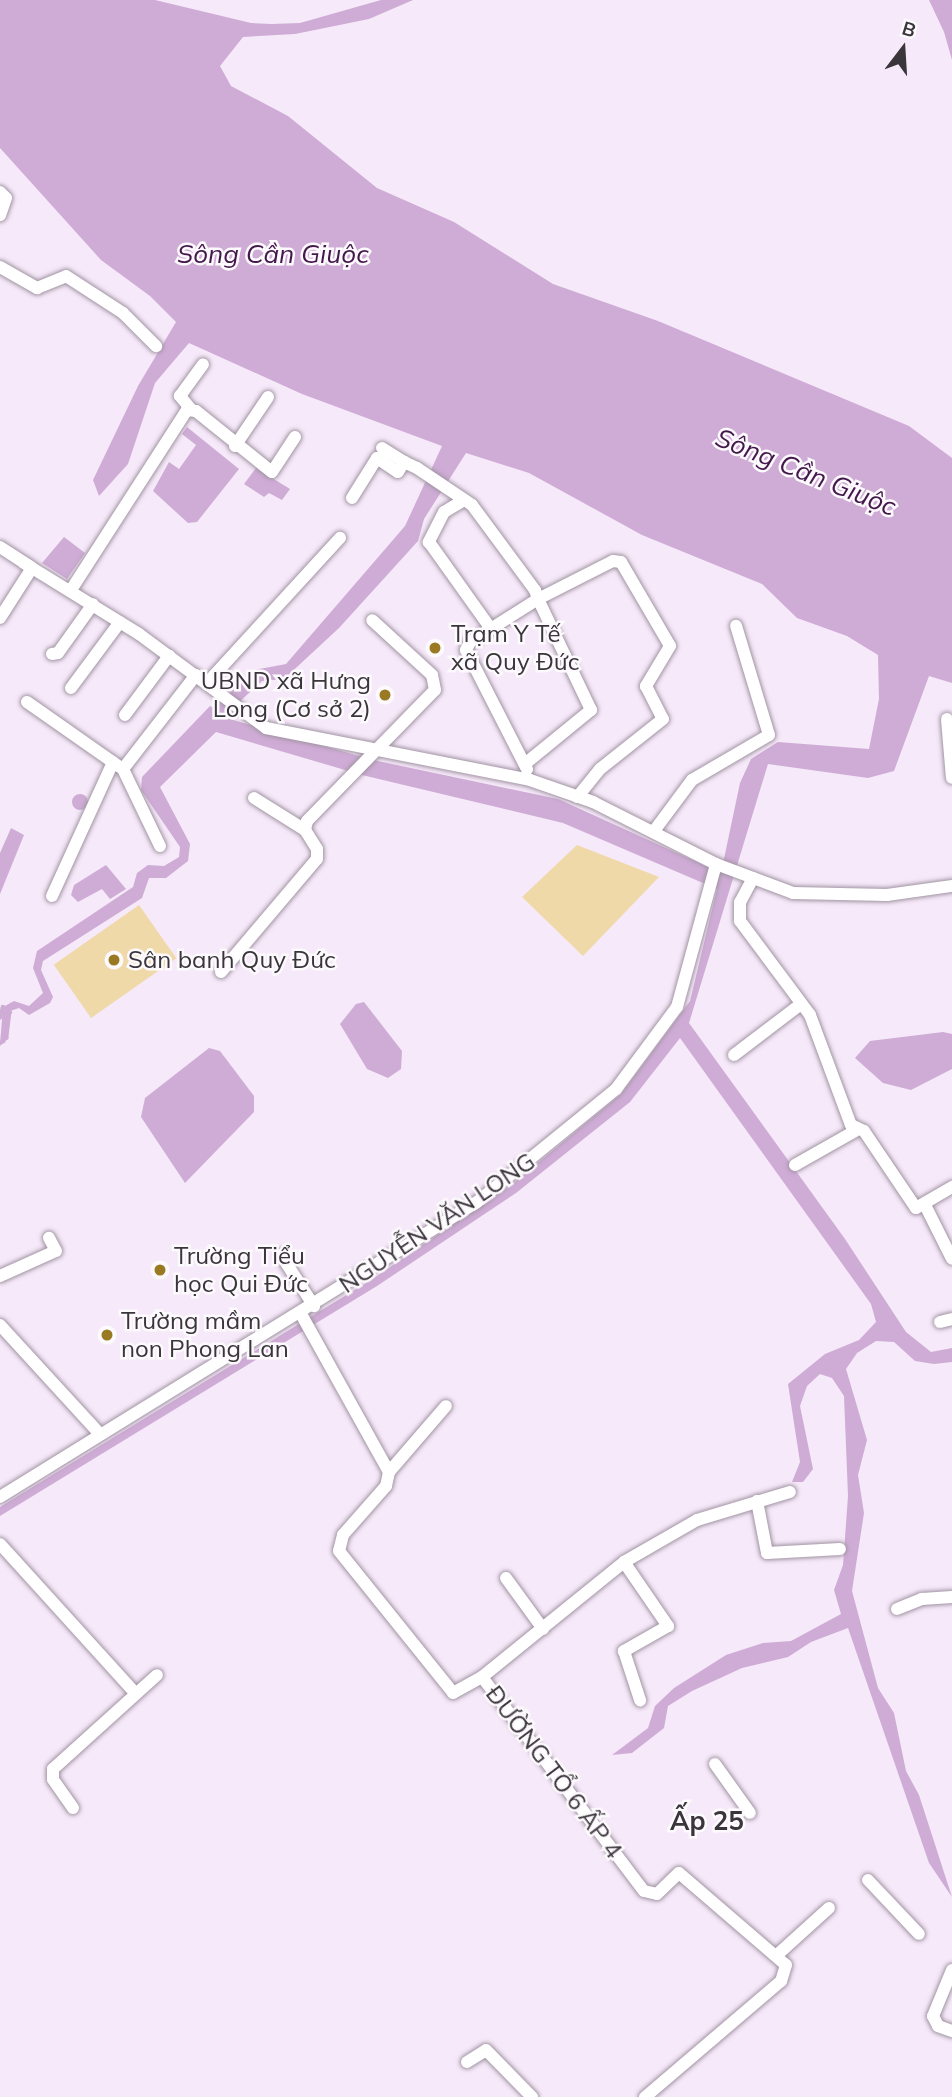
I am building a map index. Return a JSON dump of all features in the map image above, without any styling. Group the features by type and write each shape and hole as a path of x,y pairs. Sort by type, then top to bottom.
{"street":[{"path":"0,192 6,198 0,215"},
{"path":"0,267 37,288 66,276 123,313 156,346"},
{"path":"203,363 180,396 190,408 235,446 271,472 295,438"},
{"path":"235,446 268,397"},
{"path":"71,590 171,429 190,408"},
{"path":"382,448 464,500 495,532 538,599 591,710 526,763"},
{"path":"352,498 377,458 398,472 404,462"},
{"path":"464,500 444,512 429,542 491,629"},
{"path":"52,895 118,766 340,538"},
{"path":"0,547 120,622 266,728 530,780 577,797 654,831 718,865 793,893 829,897 952,886"},
{"path":"530,780 526,763 467,661 470,642 538,599 618,561 650,604 670,646 646,686 663,715 662,723 629,744 577,797"},
{"path":"0,618 28,566"},
{"path":"52,654 58,653 93,604"},
{"path":"305,830 307,821 374,749 435,690 436,682 372,620"},
{"path":"71,688 120,622"},
{"path":"654,831 692,780 769,735 736,626"},
{"path":"125,715 169,656"},
{"path":"27,702 118,766 160,846"},
{"path":"947,719 952,778"},
{"path":"221,972 317,859 317,849 305,830 254,798"},
{"name":"NGUYỄN VĂN LONG","path":"0,1497 314,1306 477,1202 616,1089 677,1007 718,865"},
{"path":"753,878 740,902 740,921 810,1015 855,1131"},
{"path":"734,1055 801,1004"},
{"path":"795,1165 855,1131 864,1131 916,1208 952,1187"},
{"path":"925,1205 952,1259"},
{"path":"0,1276 56,1251 49,1238"},
{"path":"281,1255 314,1306"},
{"path":"301,1314 389,1472 446,1405"},
{"path":"0,1325 100,1434"},
{"name":"ĐƯỜNG TỔ 6 ẤP 4","path":"389,1472 386,1486 343,1535 339,1551 449,1690 457,1694 482,1677 649,1896 657,1894 679,1873 778,1955"},
{"path":"482,1677 624,1562 697,1520 790,1492"},
{"path":"757,1501 767,1553 840,1549"},
{"path":"0,1544 136,1694"},
{"path":"624,1562 667,1626 624,1651 640,1700"},
{"path":"506,1578 543,1629"},
{"path":"897,1609 922,1600 952,1597"},
{"path":"73,1808 52,1771 157,1675"},
{"path":"715,1764 750,1813"},
{"path":"868,1880 919,1934"},
{"path":"645,2097 780,1981 786,1970 778,1955 829,1908"},
{"path":"952,1970 933,2016 938,2026 952,2031"},
{"path":"467,2062 486,2050 532,2097"}],"shaded area":[{"path":"577,845 659,877 583,956 522,897"},
{"name":"Sân banh Quy Đức","path":"139,905 176,958 91,1018 54,965"}],"water":[{"name":"Sông Cần Giuộc","path":"0,0 155,0 251,23 272,24 300,23 381,0 413,0 369,19 295,34 243,37 220,66 231,86 288,116 377,188 454,222 553,284 658,321 909,426 952,458 952,683 929,676 894,771 868,778 768,764 689,1023 845,1239 906,1332 931,1352 952,1348 952,1362 934,1364 915,1361 894,1342 876,1341 857,1353 846,1369 867,1440 858,1475 864,1513 852,1591 878,1688 894,1713 906,1771 919,1795 952,1897 929,1863 848,1628 811,1642 788,1657 742,1668 692,1691 668,1706 664,1728 632,1753 612,1755 648,1728 655,1706 674,1688 726,1655 763,1643 791,1641 841,1614 834,1590 843,1565 848,1496 844,1396 832,1378 820,1374 807,1386 800,1406 813,1469 803,1482 792,1482 800,1462 788,1384 825,1354 859,1340 876,1322 871,1304 680,1038 630,1102 516,1193 377,1286 0,1516 0,1507 374,1278 510,1186 621,1094 690,1001 717,889 563,823 362,775 216,732 160,787 190,844 188,861 166,878 149,878 142,898 43,961 41,970 53,997 50,1003 29,1015 19,1008 10,1011 5,1043 0,1044 3,1007 14,1001 29,1006 43,993 33,968 37,951 133,887 137,873 148,865 164,866 179,857 180,847 141,790 142,777 210,706 214,708 254,670 286,664 405,526 442,446 302,394 189,343 155,383 128,464 99,496 93,480 138,386 176,322 150,296 101,260 0,148","holes":["466,453 529,473 642,535 762,584 797,618 847,636 878,655 879,699 869,749 778,742 751,759 740,783 721,873 558,799 373,760 223,717 262,681 284,679 339,628 418,541 424,519"]},
{"path":"929,0 952,0 952,60 944,32"},
{"path":"187,427 239,469 197,522 188,523 153,491 169,462 179,469 196,445 182,434"},
{"path":"256,468 290,489 282,500 269,493 264,497 244,484"},
{"path":"64,537 85,553 67,579 42,563"},
{"path":"80,794 88,802 80,810 72,802"},
{"path":"11,828 24,835 0,894 0,853"},
{"path":"106,865 126,889 110,899 102,889 78,902 71,895 74,885"},
{"path":"364,1002 402,1051 401,1069 388,1078 367,1069 340,1024 356,1004"},
{"path":"943,1032 952,1034 952,1069 911,1090 883,1083 855,1058 870,1041"},
{"path":"209,1048 220,1051 254,1096 254,1112 185,1183 141,1117 145,1098"}],"waterway":[{"path":"0,1018 3,1007 10,1012 7,1038 0,1044"}],"place":[{"name":"Trạm Y Tế xã Quy Đức","path":"435,648"},
{"name":"UBND xã Hưng Long (Cơ sở 2)","path":"385,695"},
{"name":"Sân banh Quy Đức","path":"114,960"},
{"name":"Trường Tiểu học Qui Đức","path":"160,1270"},
{"name":"Trường mầm non Phong Lan","path":"107,1335"}],"district":[{"name":"Ấp 25","path":"707,1821"}]}
